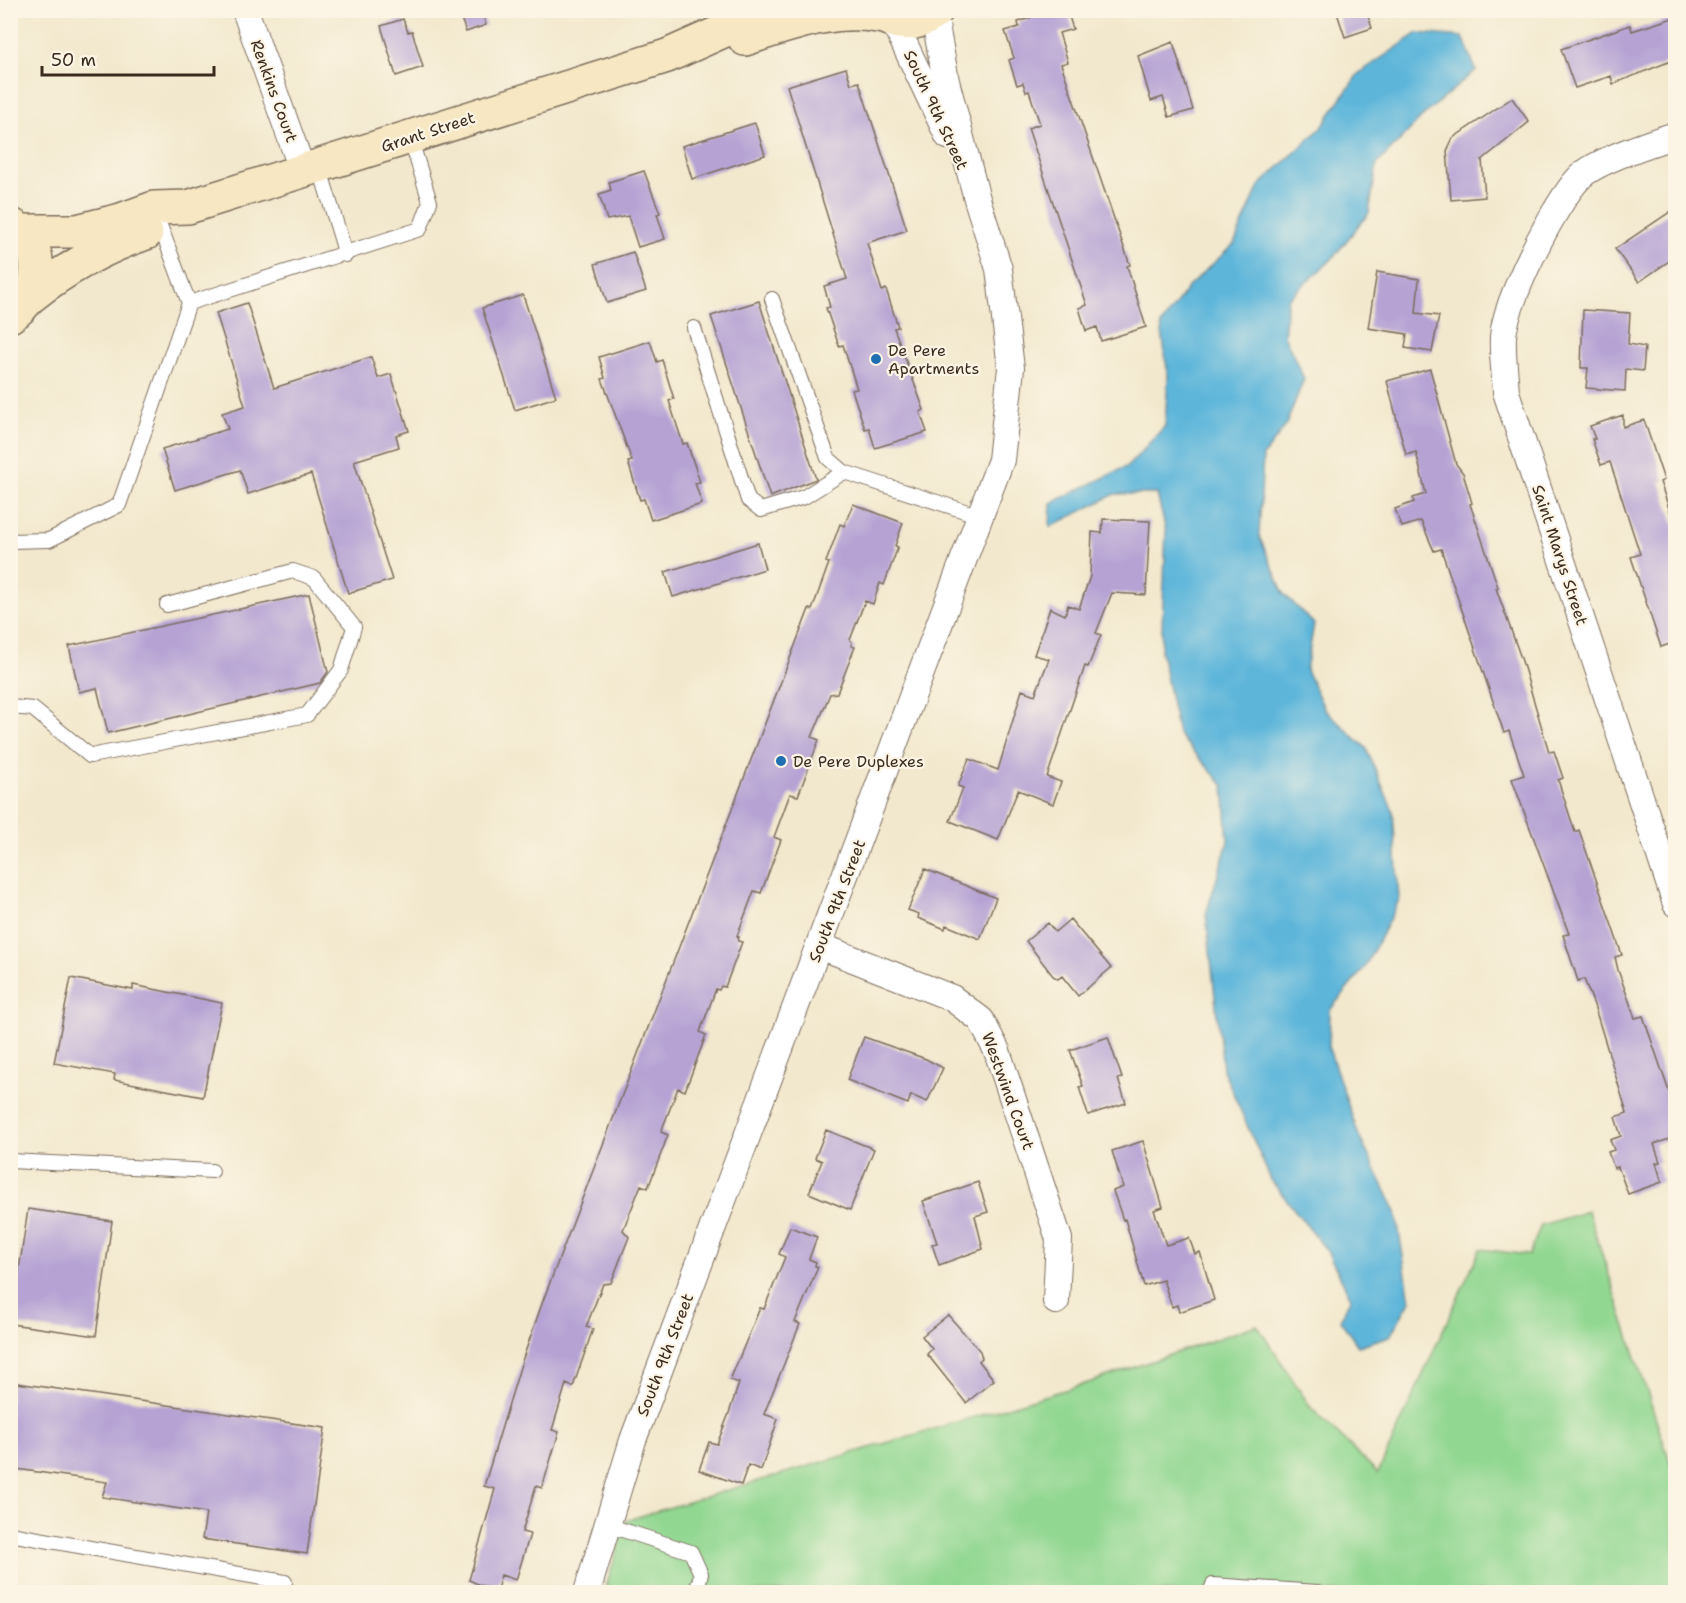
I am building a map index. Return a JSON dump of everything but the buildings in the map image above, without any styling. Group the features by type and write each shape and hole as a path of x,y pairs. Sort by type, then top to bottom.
{"street":[{"name":"Renkins Court","path":"245,10 311,169"},
{"name":"Grant Street","path":"14,224 76,231 121,220 154,208 188,207 667,56 770,10"},
{"name":"Grant Street","path":"667,56 720,46 827,16 865,13 908,23 936,12"},
{"name":"South 9th Street","path":"587,1593 633,1440 820,946 1000,460 1011,368 999,269 977,199 946,81 936,12"},
{"name":"South 9th Street","path":"884,16 913,57 977,199"},
{"name":"Saint Marys Street","path":"1676,135 1633,149 1581,176 1557,208 1519,282 1503,335 1506,392 1676,904"},
{"name":"Grant Street","path":"18,314 87,257 160,228 188,207"},
{"path":"14,224 31,245 37,262 37,280 18,314"},
{"name":"Westwind Court","path":"820,946 952,998 981,1020 997,1051 1059,1239 1056,1301"}],"lane":[{"path":"189,303 346,255 420,229 430,202 410,138"},
{"path":"311,169 346,255"},
{"path":"10,540 49,540 119,504 189,303 160,228"},
{"path":"772,299 828,458 844,472 980,516"},
{"path":"694,328 748,500 761,510 804,497 844,472"},
{"path":"10,707 33,709 90,756 307,715 341,670 354,627 314,578 292,571 167,605"},
{"path":"10,1161 212,1171"},
{"path":"607,1525 691,1552 701,1574 696,1593"},
{"path":"10,1534 285,1582"},
{"path":"1210,1593 1213,1584 1317,1593"}],"green space":[{"path":"1588,1211 1675,1477 1675,1592 604,1592 627,1520 1088,1383 1257,1325 1311,1408 1378,1473 1480,1249 1529,1255 1541,1225"}],"water":[{"path":"1418,33 1463,37 1476,70 1426,113 1377,164 1369,213 1331,260 1288,299 1284,335 1304,379 1285,427 1263,456 1259,536 1284,594 1314,624 1306,670 1325,710 1366,748 1393,811 1399,900 1365,967 1330,1010 1329,1049 1359,1136 1396,1212 1410,1301 1390,1336 1358,1346 1340,1320 1351,1298 1327,1251 1271,1180 1223,1070 1206,914 1228,842 1224,786 1178,734 1161,652 1166,531 1157,494 1115,494 1050,527 1051,503 1128,466 1165,426 1168,376 1161,325 1189,286 1234,244 1259,186 1321,128 1358,74"}],"place":[{"name":"De Pere Apartments","path":"876,359"},
{"name":"De Pere Duplexes","path":"781,761"}]}
